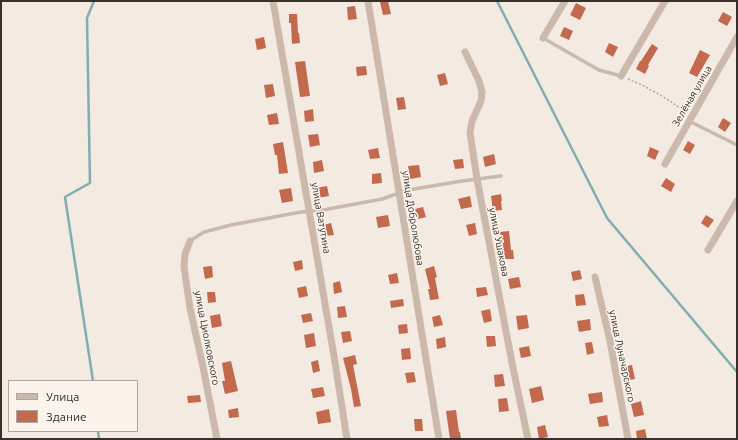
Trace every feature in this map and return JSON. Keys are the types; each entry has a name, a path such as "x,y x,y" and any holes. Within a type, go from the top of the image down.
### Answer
{"street":[{"name":"улица Ватутина","path":"274,1 347,439"},
{"name":"улица Добролюбова","path":"368,1 439,439"},
{"path":"544,38 565,1"},
{"path":"621,76 665,1"},
{"name":"Зелёная улица","path":"665,164 737,37"},
{"name":"улица Ушакова","path":"465,52 479,81 482,92 481,101 472,121 470,133 477,179 528,439"},
{"path":"708,250 737,201"},
{"name":"улица Циолковского","path":"190,241 185,254 184,268 190,308 217,439"},
{"name":"улица Луначарского","path":"595,277 610,341 628,439"}],"lane":[{"path":"544,38 599,70 621,76"},
{"path":"690,119 737,144"},
{"path":"190,241 204,232 231,225 382,199 408,190 501,176"}],"path":[{"path":"621,76 644,86 667,99 690,119"}],"building":[{"path":"388,1 391,14 383,15 380,2"},
{"path":"576,3 586,8 580,20 570,15"},
{"path":"355,6 357,19 348,20 347,7"},
{"path":"723,12 732,17 727,26 718,21"},
{"path":"289,14 297,14 300,43 292,44"},
{"path":"564,27 573,31 569,40 560,36"},
{"path":"264,37 266,48 257,50 255,39"},
{"path":"609,43 618,47 613,57 605,52"},
{"path":"652,44 658,48 648,65 649,66 645,74 636,69"},
{"path":"700,50 710,55 697,77 689,73"},
{"path":"305,61 310,96 300,97 295,62"},
{"path":"366,66 367,75 357,76 356,67"},
{"path":"445,73 448,84 440,86 437,75"},
{"path":"273,84 275,96 266,98 264,85"},
{"path":"404,97 406,109 398,110 396,98"},
{"path":"313,109 314,121 305,122 304,111"},
{"path":"277,113 279,124 269,125 267,115"},
{"path":"723,118 731,123 725,132 718,127"},
{"path":"318,134 320,145 310,147 308,135"},
{"path":"688,141 695,145 690,154 683,150"},
{"path":"283,142 288,173 279,174 277,155 275,155 273,144"},
{"path":"650,147 659,151 655,160 647,156"},
{"path":"378,148 380,158 370,159 368,150"},
{"path":"494,154 496,164 485,167 483,157"},
{"path":"463,159 464,168 455,169 453,160"},
{"path":"322,160 324,171 314,173 313,162"},
{"path":"419,165 421,177 410,179 408,166"},
{"path":"381,173 382,183 372,184 372,174"},
{"path":"666,178 675,184 671,192 661,186"},
{"path":"327,186 329,196 318,198 316,188"},
{"path":"291,188 293,201 282,203 279,190"},
{"path":"501,194 502,210 493,211 491,196"},
{"path":"470,196 472,207 461,209 458,199"},
{"path":"423,207 426,217 418,219 415,209"},
{"path":"388,215 390,226 378,228 376,217"},
{"path":"706,215 714,220 708,228 701,223"},
{"path":"331,223 334,235 325,236 323,225"},
{"path":"475,223 477,234 469,236 466,225"},
{"path":"509,231 511,250 513,250 514,259 504,259 500,232"},
{"path":"302,260 303,269 295,271 293,262"},
{"path":"212,266 213,277 205,279 203,267"},
{"path":"434,266 437,277 435,278 439,299 430,300 428,289 430,289 425,269"},
{"path":"580,270 582,279 573,281 571,272"},
{"path":"397,273 399,283 390,284 388,275"},
{"path":"519,277 521,287 510,289 508,279"},
{"path":"340,281 342,292 334,294 333,283"},
{"path":"306,286 308,296 299,298 297,288"},
{"path":"486,287 488,295 477,297 476,288"},
{"path":"207,292 215,292 216,302 208,303"},
{"path":"584,294 586,305 576,306 575,295"},
{"path":"403,299 404,306 391,308 390,301"},
{"path":"345,306 347,317 338,318 337,307"},
{"path":"490,309 492,321 484,323 481,311"},
{"path":"311,313 313,321 303,323 301,315"},
{"path":"220,314 222,326 212,328 210,316"},
{"path":"440,315 443,325 434,327 432,317"},
{"path":"527,315 529,328 518,330 516,316"},
{"path":"590,319 591,330 579,332 577,321"},
{"path":"407,324 408,333 399,334 398,325"},
{"path":"350,331 352,341 343,343 341,332"},
{"path":"314,333 316,346 306,348 304,335"},
{"path":"486,336 495,336 496,346 487,347"},
{"path":"445,337 446,347 437,349 436,339"},
{"path":"592,342 594,353 587,355 585,343"},
{"path":"529,346 531,356 521,358 519,348"},
{"path":"410,348 411,359 402,360 401,349"},
{"path":"355,355 357,364 353,365 361,406 354,407 343,358"},
{"path":"318,360 320,371 313,373 311,362"},
{"path":"231,361 238,391 225,394 222,381 225,381 222,363"},
{"path":"632,365 635,379 625,381 622,367"},
{"path":"414,372 416,382 407,383 405,373"},
{"path":"503,374 505,386 495,387 494,375"},
{"path":"541,386 544,400 532,403 529,389"},
{"path":"323,387 325,396 313,398 311,389"},
{"path":"602,392 603,402 590,404 588,394"},
{"path":"200,395 201,402 188,403 187,396"},
{"path":"507,398 509,411 499,412 498,399"},
{"path":"641,401 644,415 634,417 631,404"},
{"path":"238,408 239,417 229,418 228,410"},
{"path":"329,409 331,422 318,424 316,412"},
{"path":"456,410 461,439 450,439 446,411"},
{"path":"607,415 609,426 599,427 597,417"},
{"path":"414,419 422,419 423,431 415,431"},
{"path":"545,425 548,437 539,439 537,427"},
{"path":"645,429 647,439 637,439 636,431"}],"waterway":[{"path":"93,380 65,197 90,183 87,18 94,1"},
{"path":"497,1 607,218 737,372"},
{"path":"98,432 99,439"}]}
